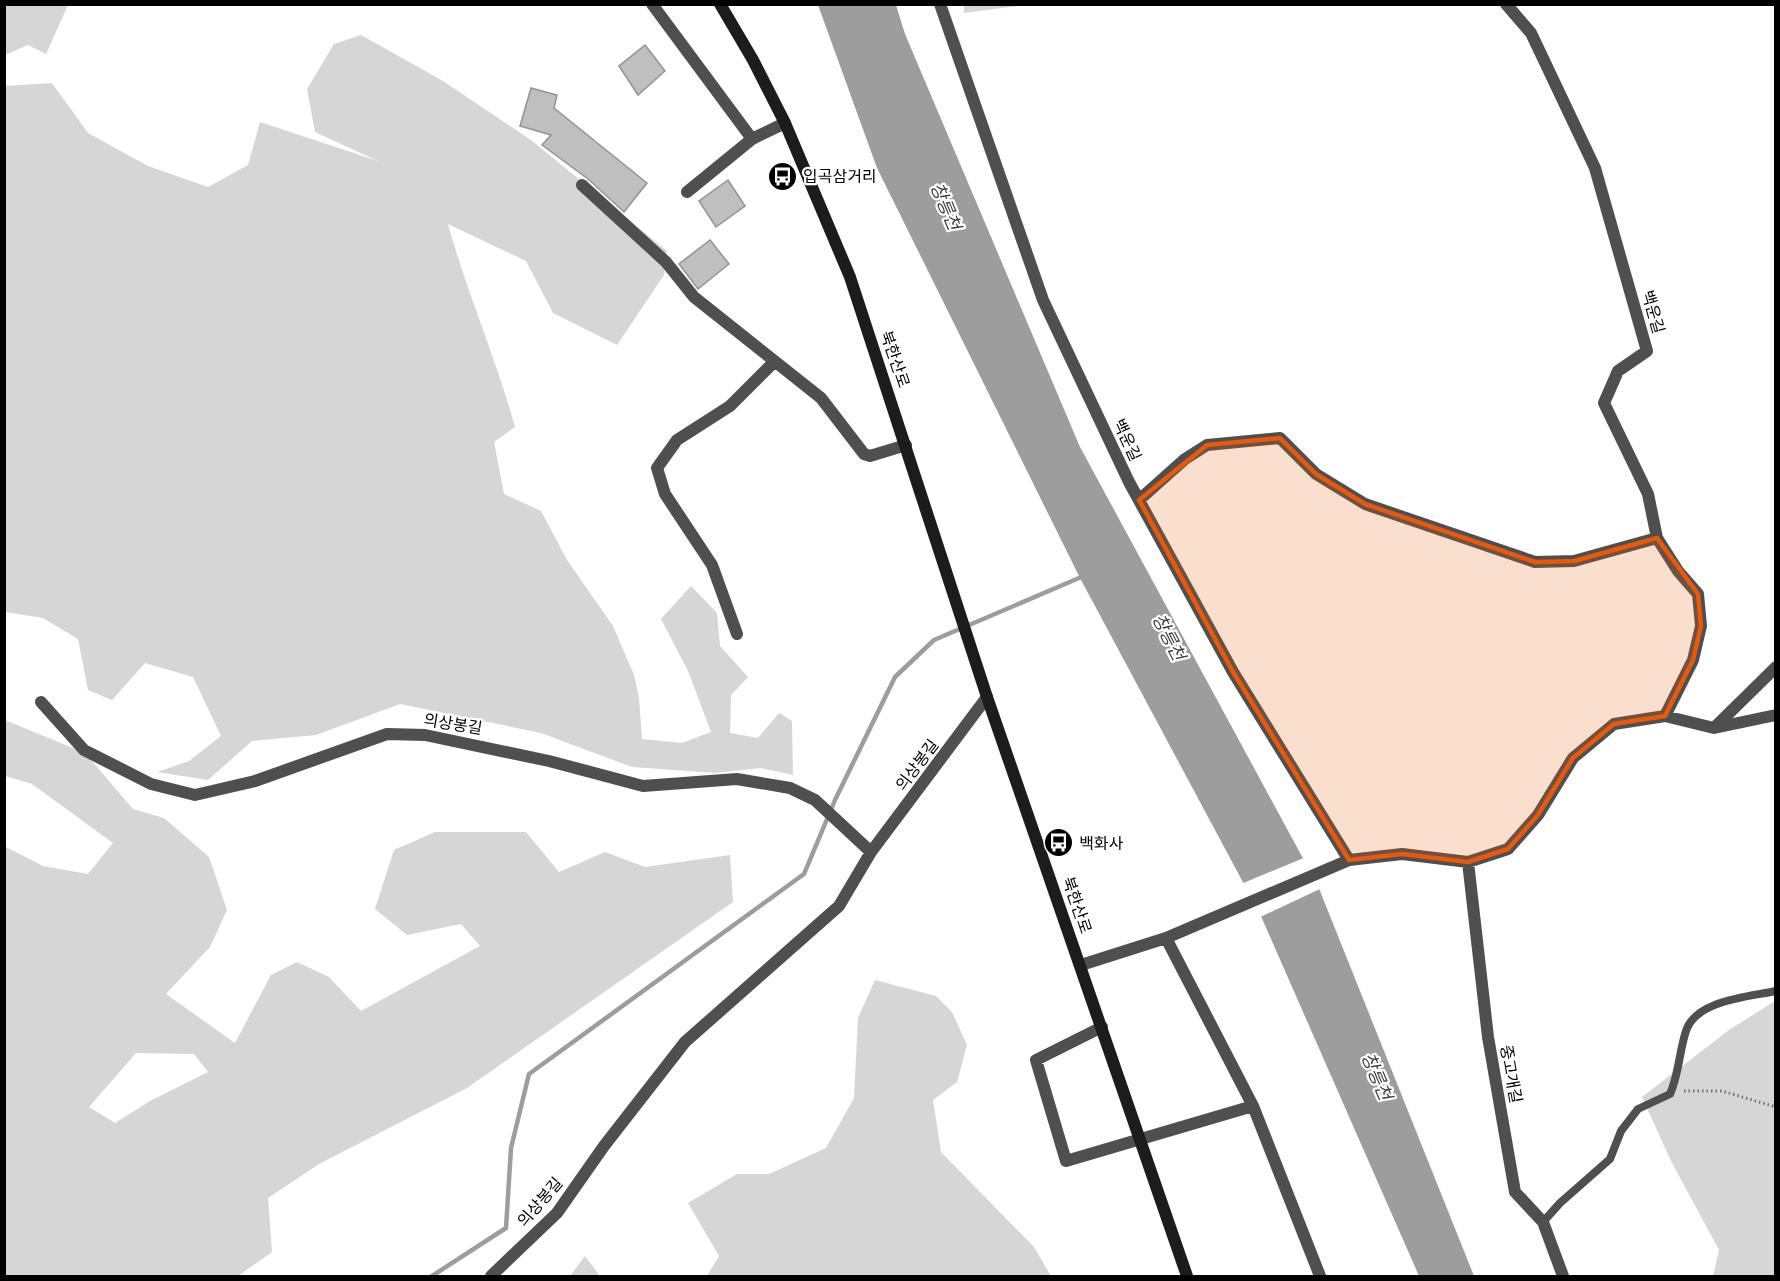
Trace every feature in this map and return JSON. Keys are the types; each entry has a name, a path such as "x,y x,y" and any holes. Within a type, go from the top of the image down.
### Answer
{"main road":[{"name":"북한산로","path":"720,4 727,10 785,123 850,277 961,610 987,697 1142,1141 1186,1276"}],"street":[{"path":"651,4 752,139"},
{"name":"백운길","path":"940,4 1043,300 1139,500 1233,672 1349,860"},
{"name":"백운길","path":"1506,4 1531,33 1596,168 1647,351 1618,371 1604,403 1648,494 1657,538 1678,571 1698,594 1701,627 1693,660 1665,716"},
{"path":"687,192 752,139 785,123"},
{"path":"582,185 666,262 694,297 821,398 864,454 870,456 906,445"},
{"path":"737,634 712,565 665,494 657,468 677,440 730,406 774,362"},
{"path":"1139,500 1185,459 1207,445 1280,438 1316,474 1365,504 1535,562 1574,561 1657,538"},
{"path":"1714,728 1776,666"},
{"name":"의상봉길","path":"491,1276 557,1213 604,1146 685,1042 839,906 871,852 987,697"},
{"name":"의상봉길","path":"40,702 84,750 151,784 195,795 255,781 387,734 425,735 537,758 643,786 737,779 790,788 814,800 871,852"},
{"path":"1081,965 1166,938 1349,860 1402,854 1468,862 1508,849 1538,815 1573,758 1614,724 1665,716 1714,728 1776,715"},
{"name":"중고개길","path":"1468,862 1488,1037 1515,1192 1544,1222 1563,1276"},
{"path":"1166,938 1253,1106 1320,1276"},
{"path":"1102,1027 1036,1060 1066,1161 1142,1141 1253,1106"}],"lane":[{"path":"1544,1222 1560,1203 1610,1159 1622,1131 1638,1109 1670,1094 1675,1083 1687,1029 1695,1015 1707,1008 1776,991"}],"path":[{"path":"1670,1094 1693,1089 1722,1091 1776,1107"}],"highlighted area":[{"path":"1280,438 1316,474 1365,504 1535,562 1574,561 1657,538 1698,594 1701,626 1693,660 1665,716 1614,724 1573,758 1538,815 1508,849 1468,862 1402,854 1349,860 1233,672 1139,500 1207,445"}],"shaded area":[{"path":"4,5 68,5 46,54 28,45 5,55"},
{"path":"964,5 1026,5 964,13"},
{"path":"361,35 443,81 531,140 667,251 664,275 617,345 553,313 526,261 448,224 515,427 494,442 504,494 541,511 567,560 613,626 634,675 639,698 642,739 682,743 711,732 688,671 661,619 691,586 717,613 720,646 748,677 731,695 730,733 758,738 779,713 792,721 793,775 761,768 716,773 632,767 541,733 400,704 316,735 252,741 208,780 157,772 189,761 221,736 193,677 145,663 112,700 88,690 78,639 43,618 5,612 5,86 52,83 88,133 148,166 208,187 248,165 260,122 378,161 315,132 307,89 334,44"},
{"path":"5,720 85,753 133,809 164,818 209,857 227,910 210,947 166,994 235,1043 271,975 297,962 329,977 361,1011 480,946 461,924 407,935 375,909 394,850 435,832 526,832 559,872 605,852 645,867 730,855 733,902 467,1088 319,1164 268,1198 272,1252 238,1276 5,1276 4,846 43,866 88,874 113,843 32,784 5,776","holes":["136,1053 194,1054 208,1072 150,1101 115,1123 89,1107"]},
{"path":"875,980 936,996 952,1012 967,1045 957,1082 933,1100 941,1152 1034,1247 1051,1276 707,1276 719,1256 688,1203 737,1174 769,1174 826,1148 854,1098 858,1018"},
{"path":"1775,1001 1775,1276 1713,1276 1719,1250 1671,1161 1642,1097 1729,1030"},
{"path":"585,1256 600,1276 570,1276"}],"water":[{"name":"창릉천","path":"818,5 896,5 905,34 1080,447 1318,886 1474,1276 1419,1276 1260,914 1080,578 877,168"}],"pier":[{"path":"1306,857 1322,888 1258,918 1241,884"}],"building":[{"path":"645,45 665,71 638,95 619,66"},
{"path":"531,88 557,95 554,108 647,183 624,212 588,179 542,145 551,135 520,126"},
{"path":"728,180 745,206 716,227 699,201"},
{"path":"710,240 729,264 698,289 679,264"}],"waterway":[{"path":"432,1276 506,1228 511,1148 529,1074 804,874 835,800 895,677 934,640 1086,575"}],"place":[{"name":"입곡삼거리","path":"782,176"},
{"name":"백화사","path":"1058,843"}]}
